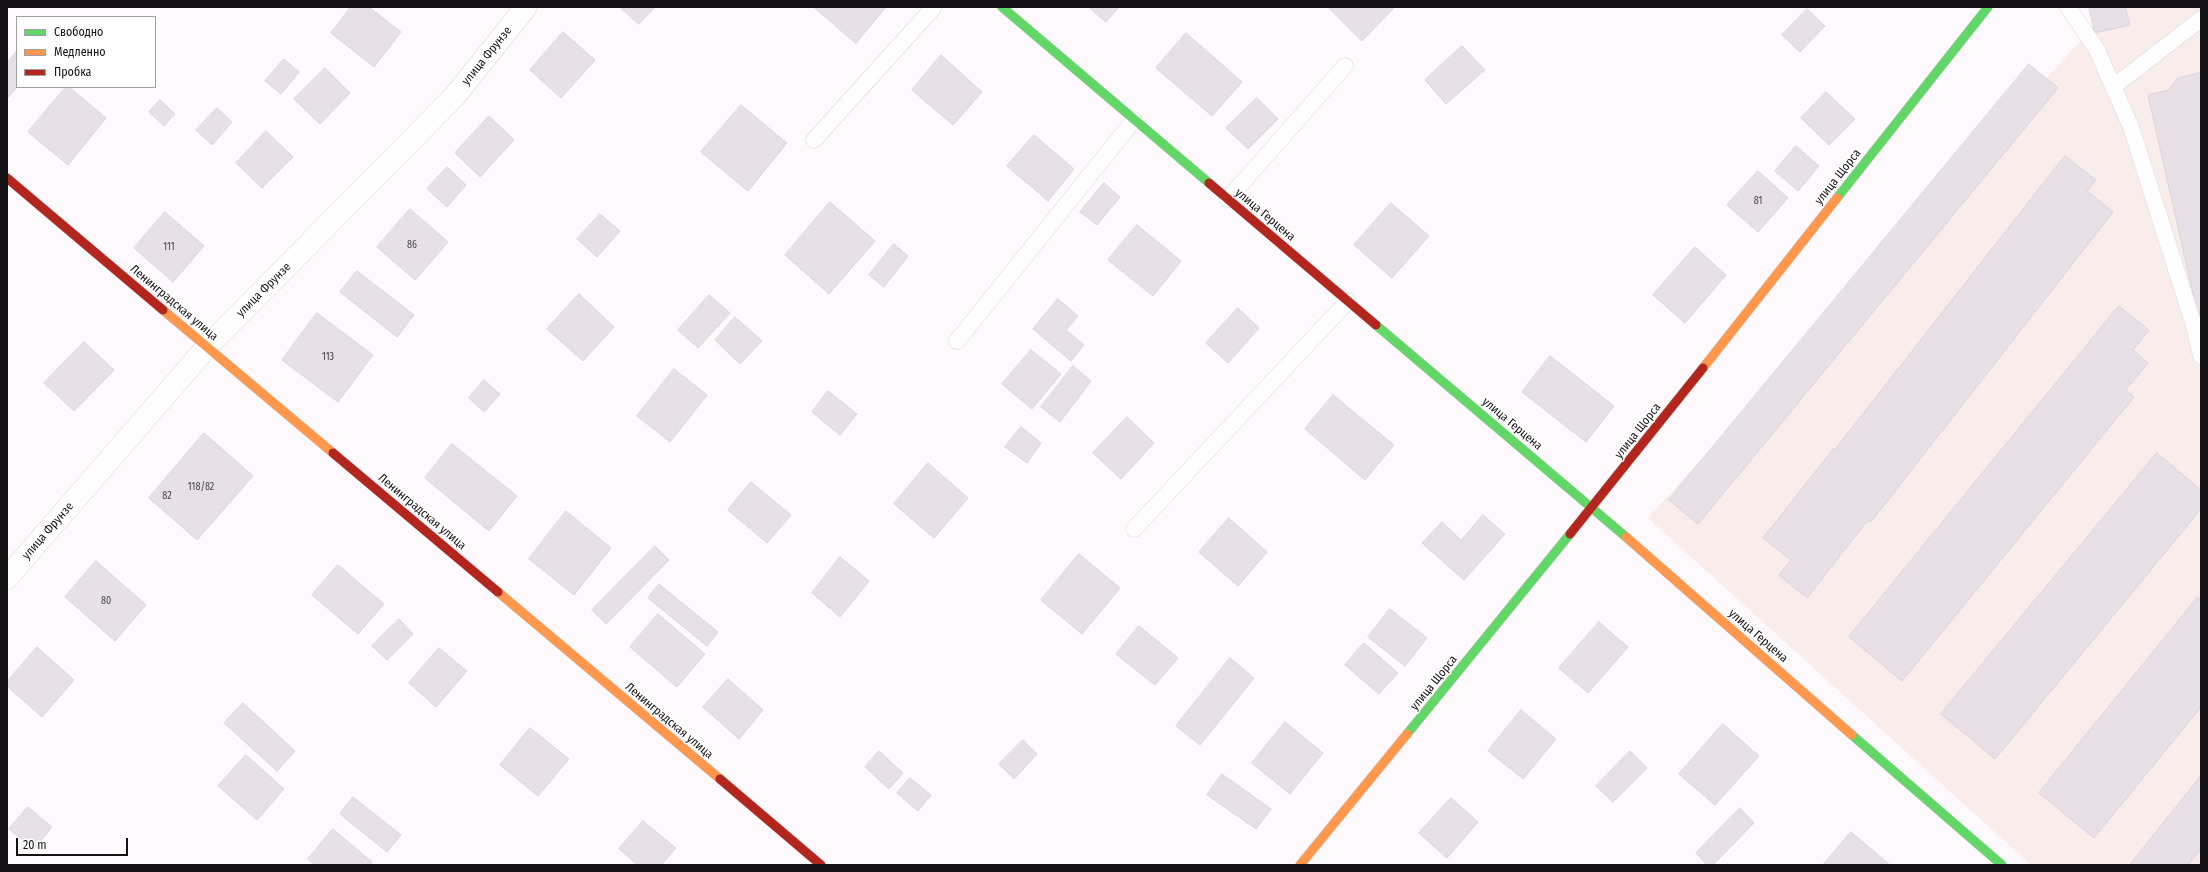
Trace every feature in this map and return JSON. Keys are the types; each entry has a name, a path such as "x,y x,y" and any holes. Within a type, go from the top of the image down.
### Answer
{"street":[{"name":"улица Фрунзе","path":"7,578 207,347 454,97 526,7"},
{"name":"улица Щорса","path":"1300,865 1592,508 1988,7"},
{"name":"улица Герцена","path":"1007,8 1134,120 1592,508 2002,865"},
{"name":"Ленинградская улица","path":"7,178 821,865"}],"lane":[{"path":"814,140 934,7"},
{"path":"2068,7 2097,50 2131,127 2194,326 2201,356"},
{"path":"2113,87 2201,19"},
{"path":"1228,199 1345,66"},
{"path":"957,341 1134,120"},
{"path":"1134,529 1348,301"}],"shaded area":[{"path":"2111,7 2201,7 2201,865 2031,865 1648,518"}],"building":[{"path":"351,7 369,7 401,32 374,67 331,33"},
{"path":"620,7 655,7 639,24"},
{"path":"814,7 886,7 856,43"},
{"path":"1089,7 1119,7 1106,22"},
{"path":"1328,7 1395,7 1362,41"},
{"path":"2089,7 2125,7 2130,25 2095,33"},
{"path":"1807,9 1825,26 1800,52 1782,35"},
{"path":"563,32 595,60 561,98 530,70"},
{"path":"1186,33 1242,82 1212,116 1156,68"},
{"path":"1462,46 1485,70 1446,104 1425,80"},
{"path":"16,52 16,88 7,99 7,63"},
{"path":"941,55 982,92 953,125 912,90"},
{"path":"284,59 299,72 281,94 265,81"},
{"path":"2029,64 2058,88 1698,524 1669,500"},
{"path":"325,68 350,93 320,124 294,99"},
{"path":"2201,73 2201,329 2148,95 2169,90 2178,78"},
{"path":"65,88 70,88 106,118 68,165 28,132"},
{"path":"1826,92 1855,119 1829,145 1801,118"},
{"path":"1257,98 1278,119 1248,149 1226,128"},
{"path":"160,100 175,114 164,126 149,112"},
{"path":"741,105 787,143 748,191 701,152"},
{"path":"217,108 232,122 212,145 196,130"},
{"path":"489,116 514,140 480,177 455,153"},
{"path":"266,131 293,157 262,188 236,163"},
{"path":"1034,135 1074,169 1048,201 1007,166"},
{"path":"1796,146 1819,166 1798,191 1775,171"},
{"path":"2065,156 2096,180 2087,191 2113,212 1871,522 1868,520 1807,598 1779,575 1791,560 1763,538 1834,448 1835,449"},
{"path":"447,167 466,185 447,207 427,189"},
{"path":"1758,171 1788,198 1758,232 1727,205"},
{"path":"1104,183 1120,197 1097,225 1080,212"},
{"path":"830,202 875,241 829,294 785,255"},
{"path":"1391,203 1429,236 1392,278 1354,245"},
{"path":"410,209 448,242 415,280 377,247"},
{"path":"165,212 204,246 173,282 134,248"},
{"path":"600,214 620,231 597,257 577,239"},
{"path":"1137,225 1181,261 1153,296 1108,260"},
{"path":"894,244 908,256 884,287 869,275"},
{"path":"1695,247 1726,275 1685,323 1653,295"},
{"path":"357,271 414,315 397,337 340,292"},
{"path":"579,294 614,327 583,361 547,329"},
{"path":"709,295 730,313 698,348 678,330"},
{"path":"1058,299 1078,316 1066,330 1084,345 1071,361 1033,329"},
{"path":"2119,306 2149,330 2133,350 2148,363 2126,390 2134,397 1902,681 1849,637"},
{"path":"1238,308 1259,328 1228,363 1206,343"},
{"path":"317,313 373,355 338,402 282,360"},
{"path":"735,317 762,341 740,364 715,340"},
{"path":"84,342 114,370 74,411 44,383"},
{"path":"1031,350 1061,374 1032,409 1002,384"},
{"path":"1550,356 1614,406 1586,442 1522,392"},
{"path":"1073,366 1091,381 1060,422 1041,407"},
{"path":"674,369 707,395 670,442 637,416"},
{"path":"484,380 500,394 484,412 469,398"},
{"path":"828,391 857,414 840,435 812,412"},
{"path":"1333,395 1394,445 1365,480 1305,429"},
{"path":"1127,417 1154,443 1121,479 1093,453"},
{"path":"1021,427 1041,443 1027,463 1005,447"},
{"path":"204,433 253,476 197,540 149,498"},
{"path":"452,444 517,496 489,531 425,478"},
{"path":"2157,453 2201,490 2201,509 1995,759 1941,714"},
{"path":"928,463 968,498 934,538 894,504"},
{"path":"751,482 791,515 767,543 728,510"},
{"path":"566,511 611,548 574,595 529,559"},
{"path":"1483,515 1505,534 1464,580 1422,543 1442,522 1461,540"},
{"path":"1229,518 1267,552 1238,586 1199,552"},
{"path":"655,546 669,560 606,624 592,610"},
{"path":"1079,554 1120,588 1082,634 1041,600"},
{"path":"840,557 869,581 840,617 812,593"},
{"path":"96,561 146,605 115,641 65,597"},
{"path":"338,565 384,604 358,634 312,595"},
{"path":"659,584 718,632 707,646 648,598"},
{"path":"2198,597 2201,600 2201,707 2094,838 2039,793"},
{"path":"1390,609 1427,638 1405,666 1368,637"},
{"path":"658,614 705,654 677,687 630,647"},
{"path":"399,619 413,634 387,660 372,646"},
{"path":"1599,622 1628,647 1588,693 1559,668"},
{"path":"1139,626 1178,658 1155,685 1116,654"},
{"path":"1364,643 1398,673 1379,694 1345,665"},
{"path":"37,647 74,680 42,717 7,686 7,682"},
{"path":"439,648 467,671 436,707 409,683"},
{"path":"1230,658 1254,678 1200,745 1176,726"},
{"path":"728,679 763,710 739,739 703,707"},
{"path":"243,703 295,751 277,771 224,723"},
{"path":"1521,710 1556,739 1523,779 1488,751"},
{"path":"1285,722 1323,753 1290,794 1252,763"},
{"path":"1723,724 1759,756 1715,805 1679,774"},
{"path":"530,728 569,759 538,796 500,765"},
{"path":"1023,740 1037,754 1014,779 999,764"},
{"path":"879,751 903,773 889,789 865,767"},
{"path":"1630,751 1647,768 1613,802 1596,786"},
{"path":"246,755 284,789 257,820 218,786"},
{"path":"1222,774 1271,809 1256,829 1207,795"},
{"path":"2201,776 2201,849 2188,865 2130,865"},
{"path":"910,778 931,795 918,811 897,793"},
{"path":"353,797 401,835 387,852 340,814"},
{"path":"1451,798 1478,822 1447,858 1419,833"},
{"path":"28,807 52,827 34,849 9,829"},
{"path":"1740,808 1754,823 1713,865 1707,865 1696,853"},
{"path":"643,821 676,848 661,865 638,865 619,849"},
{"path":"333,829 372,862 370,865 315,865 308,859"},
{"path":"1851,832 1890,865 1823,865"}],"traffic: fast":[{"path":"1002,7 1209,183"},
{"path":"1837,198 1988,7"},
{"path":"1376,325 1626,537"},
{"path":"1407,734 1570,534"},
{"path":"1852,735 2002,865"}],"traffic: slow":[{"path":"1703,368 1837,198"},
{"path":"163,310 333,453"},
{"path":"1626,537 1852,735"},
{"path":"498,592 720,779"},
{"path":"1300,865 1407,734"}],"traffic: jam":[{"path":"7,178 163,310"},
{"path":"1209,183 1376,325"},
{"path":"1570,534 1703,368"},
{"path":"333,453 498,592"},
{"path":"720,779 821,865"}]}
